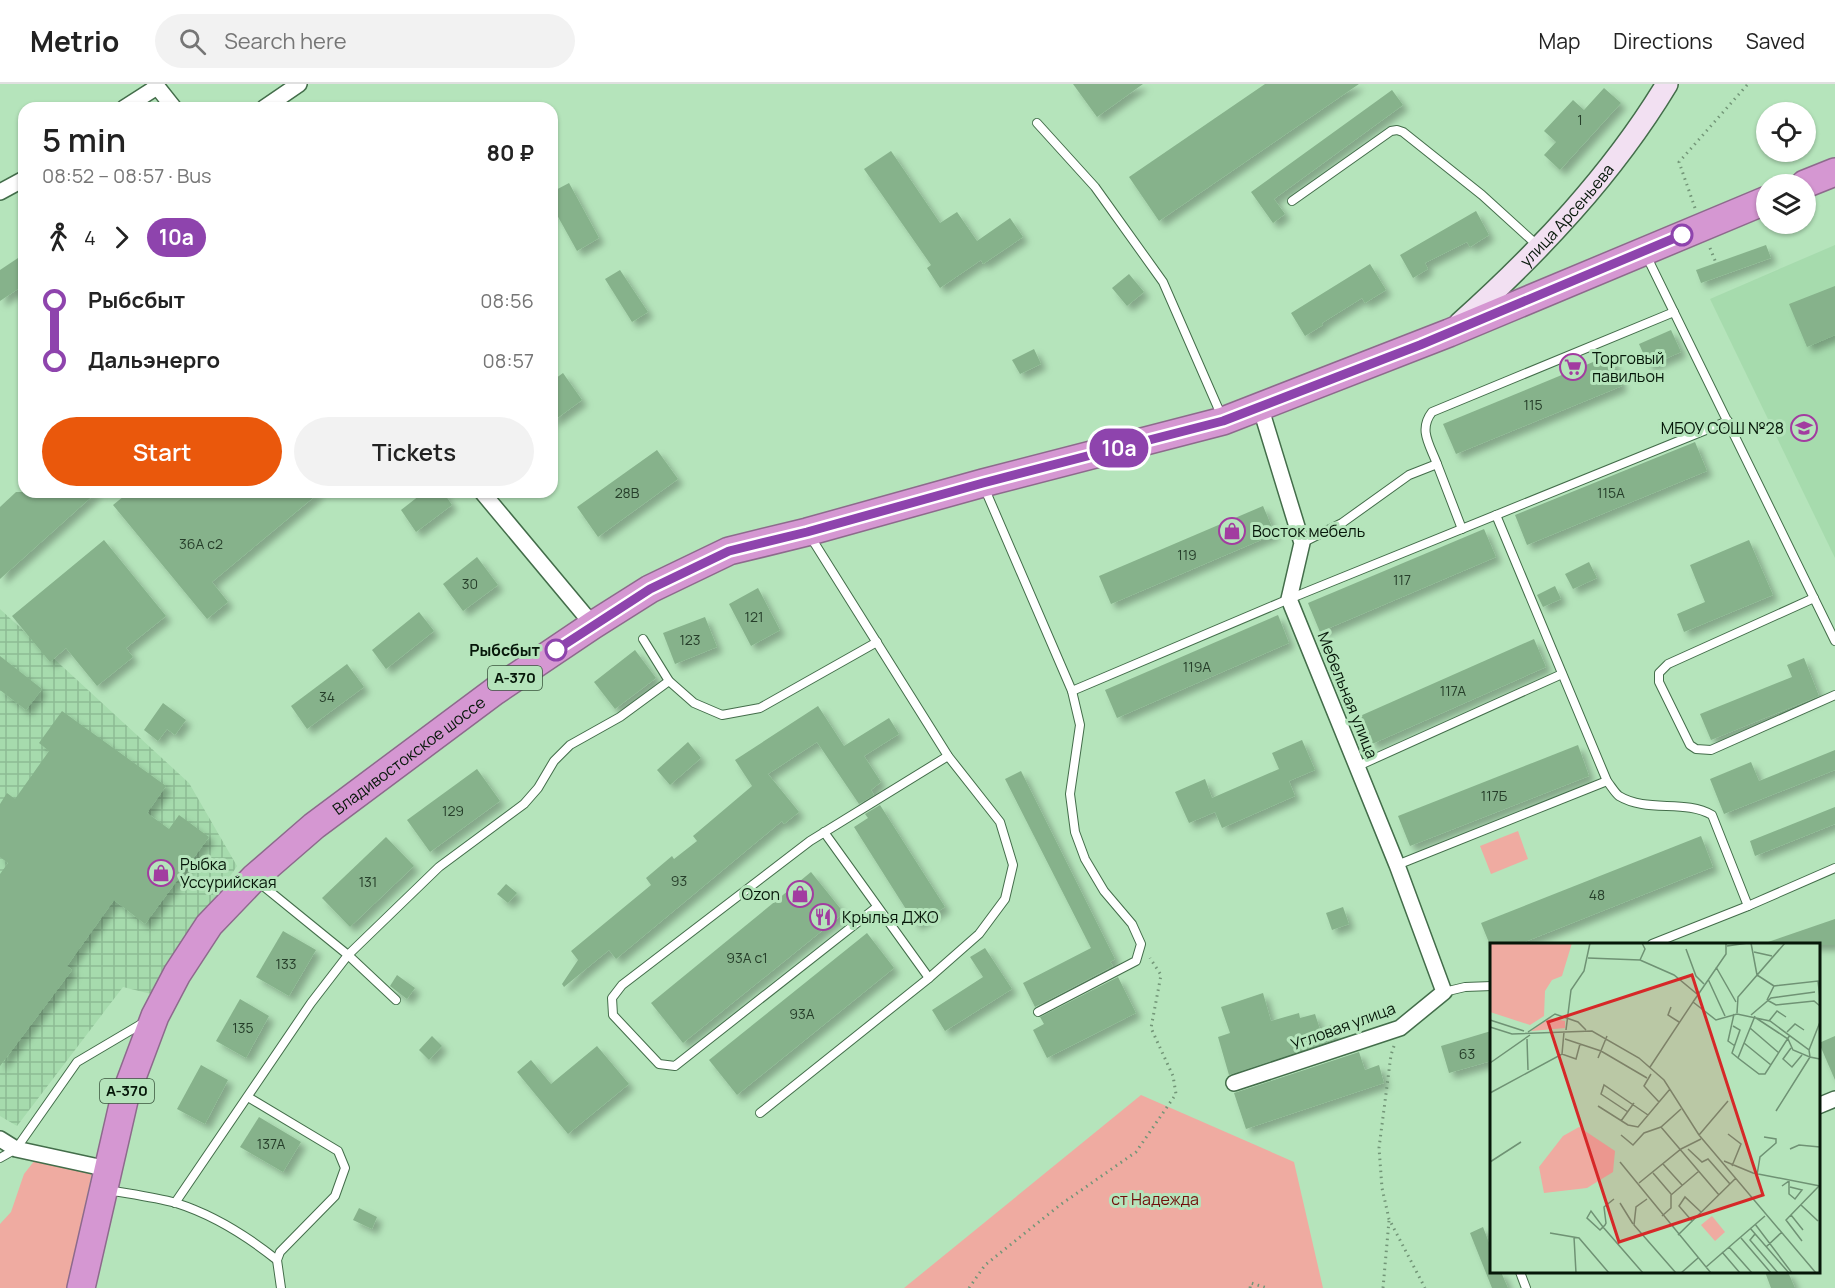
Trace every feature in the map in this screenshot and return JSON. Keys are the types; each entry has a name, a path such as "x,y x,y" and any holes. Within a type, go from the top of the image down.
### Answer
{"highway":[{"path":"1816,180 1835,172"},
{"name":"Владивостокское шоссе","path":"81,1288 125,1096 155,1016 177,974 209,926 254,878 314,826 495,691 593,625 650,589 729,551 1223,421 1449,333 1756,205"}],"street":[{"path":"273,102 299,84"},
{"name":"улица Арсеньева","path":"1449,333 1540,248 1602,175 1648,114 1665,84"},
{"path":"132,102 156,85 169,102"},
{"path":"0,192 18,182"},
{"path":"1260,406 1302,543 1289,599"},
{"path":"487,498 593,625"},
{"name":"Мебельная улица","path":"1289,599 1397,865 1443,992"},
{"name":"Угловая улица","path":"1234,1083 1400,1028 1443,992"},
{"path":"1820,1105 1835,1099"},
{"path":"0,1139 16,1149 106,1179"}],"lane":[{"path":"1037,123 1095,187 1162,282 1223,421"},
{"path":"1292,201 1390,130 1397,130 1404,132 1482,195 1540,248"},
{"path":"1644,251 1835,641"},
{"path":"1461,529 1425,431 1426,420 1432,412 1674,312"},
{"path":"1072,691 1289,599 1728,421"},
{"path":"1302,543 1342,523 1408,475 1437,464"},
{"path":"983,483 1072,691 1080,725 1070,794 1075,832 1084,860 1104,891 1132,924 1141,944 1136,961 1038,1012"},
{"path":"1496,515 1607,781 1618,795 1636,802 1696,809 1712,815 1748,906"},
{"path":"760,1113 929,978 979,934 1005,899 1012,865 1000,822 948,756 807,532"},
{"path":"1814,598 1668,663 1659,673 1659,682 1690,745 1696,749 1711,750 1835,695"},
{"path":"643,639 669,681 694,703 722,716 760,708 877,642"},
{"path":"1358,766 1562,674"},
{"path":"175,1203 311,1003 348,955 439,867 524,804 538,788 554,761 570,745 620,717 669,681"},
{"path":"877,907 675,1066 659,1064 613,1015 612,998 622,985 810,841 948,756"},
{"path":"1397,865 1607,781"},
{"path":"824,832 929,978"},
{"path":"1657,943 1835,868"},
{"path":"254,878 348,955 396,999"},
{"name":"Угловая улица","path":"1443,992 1465,987 1490,986"},
{"path":"0,1158 16,1149 77,1062 155,1016"},
{"path":"248,1097 338,1151 345,1168 335,1196 280,1252 277,1260 281,1288"},
{"path":"106,1179 205,1214 248,1237 277,1260"},
{"path":"1520,1273 1526,1288"}],"path":[{"path":"1678,162 1748,84"},
{"path":"969,1288 985,1265 1060,1205 1136,1152 1176,1094 1173,1076 1151,1028 1161,975 1141,944"},
{"path":"1400,1028 1391,1055 1379,1148 1382,1188 1389,1219 1425,1288"},
{"path":"1383,1288 1389,1219"},
{"path":"1250,1288 1251,1283 1267,1288"}],"shaded area":[{"name":"МБОУ СОШ №28","path":"1835,245 1835,558 1710,299"},
{"path":"0,609 189,783 237,866 151,994 123,987 17,1126 0,1116"}],"green space":[{"path":"1518,831 1528,859 1491,874 1480,846"},
{"name":"ст Надежда","path":"1141,1095 1294,1162 1323,1288 904,1288"},
{"path":"35,1160 92,1173 67,1288 0,1288 0,1224 11,1212 24,1174"}],"building":[{"path":"1073,84 1143,84 1097,117"},
{"path":"1265,84 1359,84 1159,221 1129,177"},
{"path":"1604,88 1621,103 1560,170 1544,155 1556,142 1544,131 1573,100 1584,110"},
{"path":"1392,90 1403,105 1274,199 1285,214 1273,223 1251,192"},
{"path":"891,151 940,223 957,212 977,241 1010,218 1023,237 983,264 981,260 940,288 927,268 931,265 864,169"},
{"path":"569,183 599,238 577,251 558,217 558,189"},
{"path":"1476,211 1489,235 1470,247 1467,242 1425,263 1428,269 1413,278 1400,255"},
{"path":"1766,245 1771,258 1701,283 1696,270"},
{"path":"18,258 18,289 0,301 0,270"},
{"path":"1370,264 1386,290 1365,303 1362,298 1305,336 1291,313"},
{"path":"620,270 648,312 632,322 605,279"},
{"path":"1129,274 1144,292 1127,306 1112,288"},
{"path":"1835,286 1835,335 1807,347 1789,304"},
{"path":"1671,330 1681,352 1649,366 1639,344"},
{"path":"1034,349 1041,364 1020,374 1012,360"},
{"path":"1610,355 1622,386 1456,454 1443,424"},
{"path":"563,373 582,400 558,418 558,377"},
{"path":"1695,442 1707,471 1527,545 1515,515"},
{"path":"657,450 678,479 598,537 577,507"},
{"path":"16,492 18,492 18,498 90,498 0,579 0,507"},
{"path":"122,498 313,498 212,582 228,602 207,619 113,505"},
{"path":"416,498 447,498 452,505 416,532 401,510"},
{"path":"1263,506 1275,534 1111,604 1099,576"},
{"path":"1484,529 1496,557 1320,632 1308,603"},
{"path":"104,540 166,616 126,648 133,657 97,686 66,648 50,662 12,616"},
{"path":"1749,540 1773,595 1684,632 1677,614 1705,602 1690,565"},
{"path":"477,557 498,585 463,611 443,584"},
{"path":"1589,562 1597,578 1573,589 1565,574"},
{"path":"1555,586 1561,599 1543,607 1537,595"},
{"path":"758,588 780,630 751,646 729,604"},
{"path":"419,612 434,631 386,669 372,650"},
{"path":"1278,615 1289,643 1117,718 1105,690"},
{"path":"705,617 717,647 675,664 663,633"},
{"path":"1534,639 1546,667 1372,744 1360,716"},
{"path":"635,650 656,678 615,709 594,682"},
{"path":"0,656 42,689 26,710 0,690"},
{"path":"1804,658 1819,696 1711,740 1700,714 1792,677 1787,665"},
{"path":"347,664 364,687 307,729 291,706"},
{"path":"163,703 186,720 175,735 167,729 158,741 144,730"},
{"path":"818,706 844,746 889,718 899,734 864,756 881,782 871,790 874,795 859,804 817,742 768,774 799,812 784,824 782,821 616,959 609,950 564,987 562,984 578,960 571,951 651,885 646,878 672,856 674,859 697,841 693,836 752,786 735,760"},
{"path":"62,711 166,786 147,813 169,829 179,815 209,837 145,924 114,900 67,966 72,970 0,1066 0,874 8,863 0,857 0,804 7,793 15,799 49,751 39,743"},
{"path":"1302,740 1315,770 1289,781 1295,796 1222,828 1215,812 1189,823 1175,792 1205,779 1212,798 1279,769 1272,753"},
{"path":"688,742 701,758 670,785 657,770"},
{"path":"1578,745 1589,776 1410,846 1398,816"},
{"path":"1835,750 1835,770 1724,814 1710,779 1751,762 1759,781"},
{"path":"477,769 500,801 430,852 407,820"},
{"path":"1021,771 1115,959 1110,962 1113,966 1035,1007 1023,983 1091,948 1005,779"},
{"path":"880,805 945,907 916,925 854,827 868,818 865,814"},
{"path":"1835,807 1835,824 1755,856 1750,841"},
{"path":"1701,836 1713,867 1522,943 1490,943 1490,945 1481,923"},
{"path":"386,837 414,866 350,927 322,898"},
{"path":"811,872 844,913 683,1043 651,1003"},
{"path":"506,884 517,893 508,903 497,894"},
{"path":"1343,907 1349,924 1332,930 1326,913"},
{"path":"1835,919 1835,945 1768,942"},
{"path":"283,931 316,950 289,996 256,977"},
{"path":"867,933 894,968 737,1095 709,1060"},
{"path":"985,948 1012,989 945,1031 932,1010 983,977 970,957"},
{"path":"397,975 415,988 407,999 390,986"},
{"path":"1118,977 1136,1013 1047,1058 1033,1030 1044,1024 1040,1017"},
{"path":"1263,993 1271,1021 1299,1013 1300,1018 1315,1014 1320,1029 1331,1025 1334,1040 1229,1075 1218,1037 1230,1033 1221,1007"},
{"path":"240,999 269,1016 246,1058 216,1041"},
{"path":"1490,1031 1490,1061 1449,1073 1441,1046"},
{"path":"432,1036 442,1046 429,1060 419,1050"},
{"path":"1835,1036 1835,1080 1820,1045 1820,1043"},
{"path":"597,1046 629,1084 568,1134 517,1072 531,1060 551,1084"},
{"path":"1359,1052 1365,1070 1379,1065 1384,1083 1246,1129 1234,1093"},
{"path":"201,1065 228,1080 205,1124 177,1109"},
{"path":"259,1117 301,1142 283,1172 240,1147"},
{"path":"359,1208 377,1217 372,1229 353,1220"},
{"path":"1483,1227 1490,1245 1490,1273 1501,1273 1508,1288 1492,1288 1470,1233"},
{"path":"1765,1273 1788,1273 1795,1288 1771,1288"}],"bus line":[{"name":"10а","path":"556,650 650,589 729,551 1223,421 1420,345 1682,235"}],"place":[{"name":"Торговый павильон","path":"1573,367"},
{"name":"МБОУ СОШ №28","path":"1804,428"},
{"name":"Восток мебель","path":"1232,531"},
{"name":"Рыбсбыт","path":"556,650"},
{"name":"Рыбка Уссурийская","path":"161,873"},
{"name":"Ozon","path":"800,894"},
{"name":"Крылья ДЖО","path":"823,917"}]}
